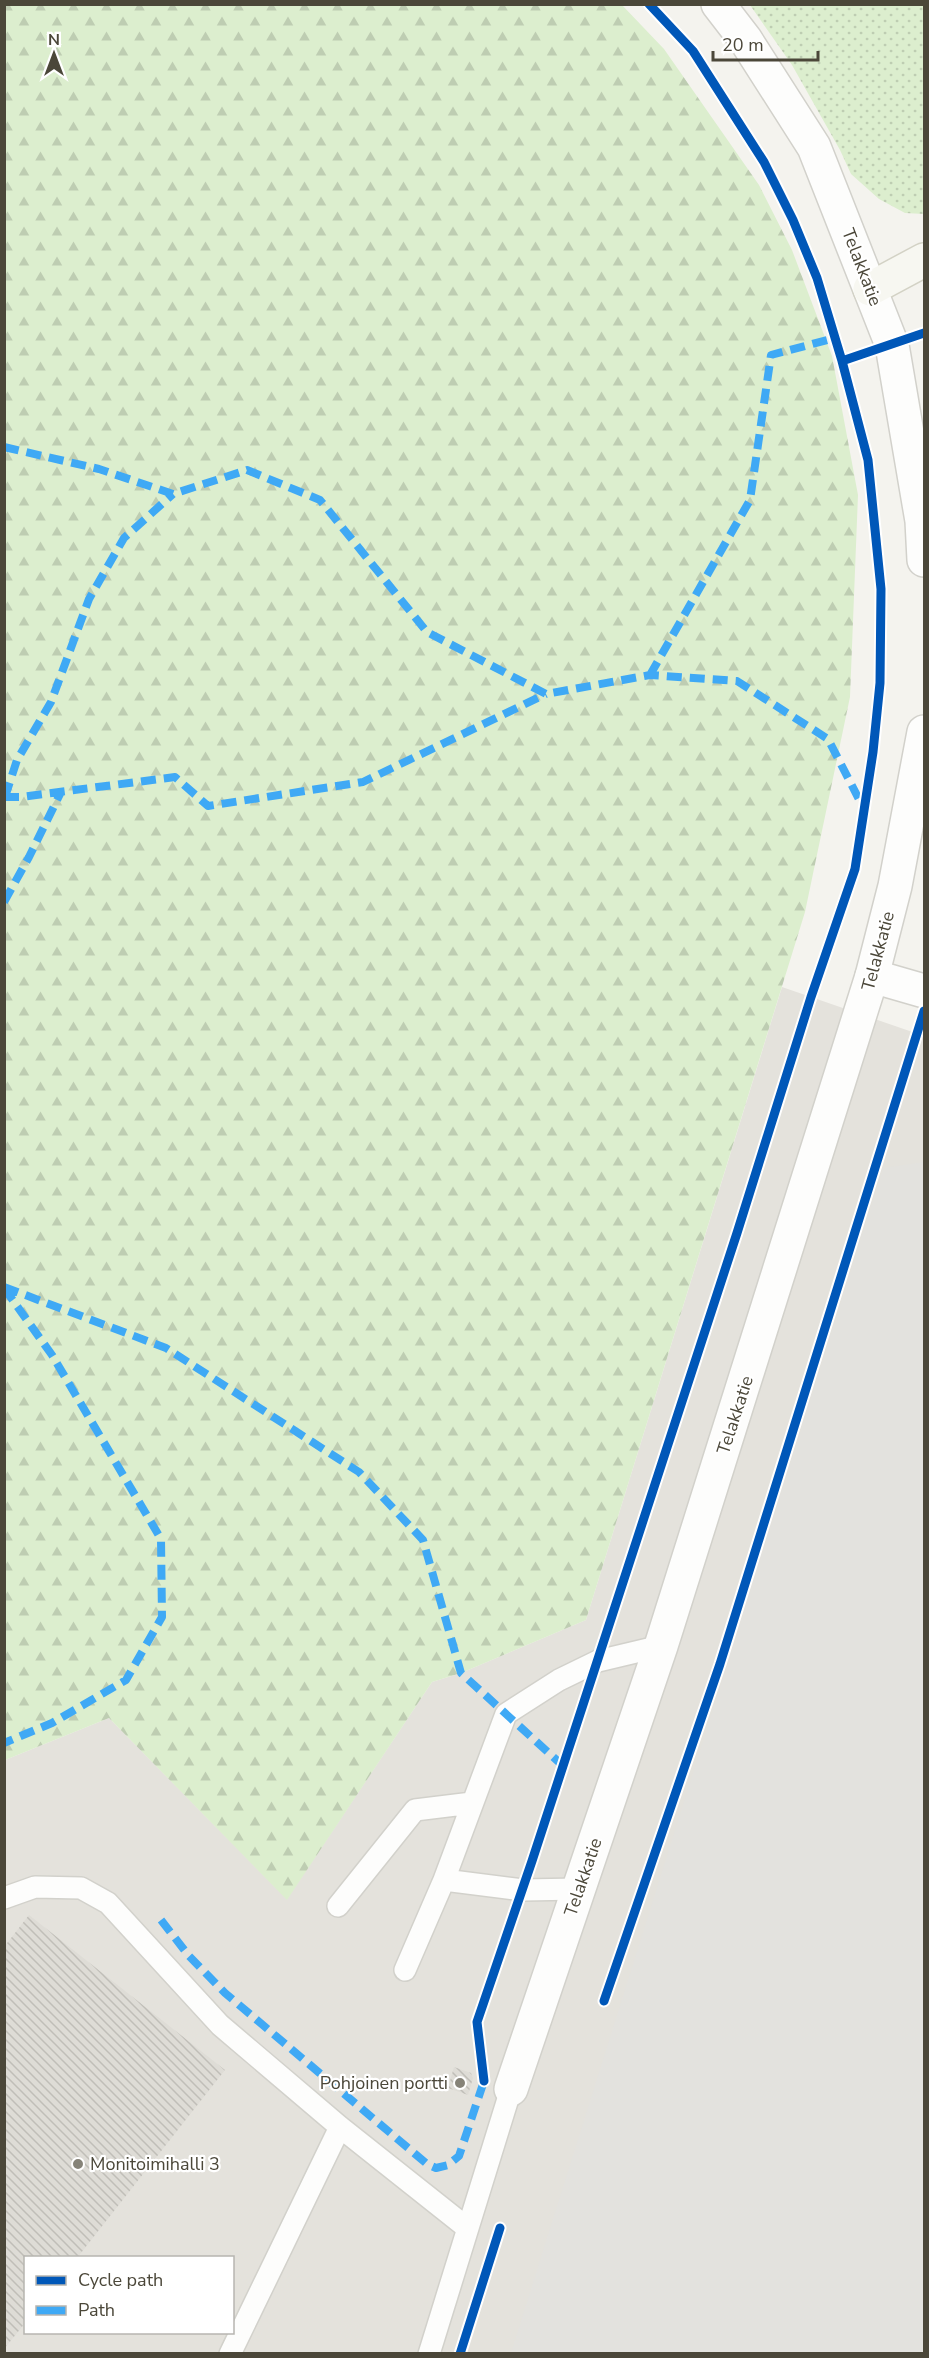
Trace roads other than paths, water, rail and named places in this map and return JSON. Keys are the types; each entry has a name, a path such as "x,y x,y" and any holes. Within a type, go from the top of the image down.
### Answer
{"main road":[{"path":"870,289 924,260"}],"street":[{"name":"Telakkatie","path":"718,4 745,39 814,147 892,345 922,521 924,560"},
{"name":"Telakkatie","path":"511,2089 661,1646 872,976 895,886 924,732"},
{"path":"872,976 924,991"}],"lane":[{"path":"405,1970 444,1880 506,1714 559,1680 598,1661 661,1646"},
{"path":"338,1905 415,1810 472,1803"},
{"path":"444,1880 523,1890 579,1889"},
{"path":"4,1898 34,1887 81,1888 108,1903 220,2025 340,2127 466,2227"},
{"path":"429,2354 466,2227 511,2089"},
{"path":"230,2354 340,2127"}],"place":[{"name":"Pohjoinen portti","path":"460,2083"},
{"name":"Monitoimihalli 3","path":"78,2164"}]}
